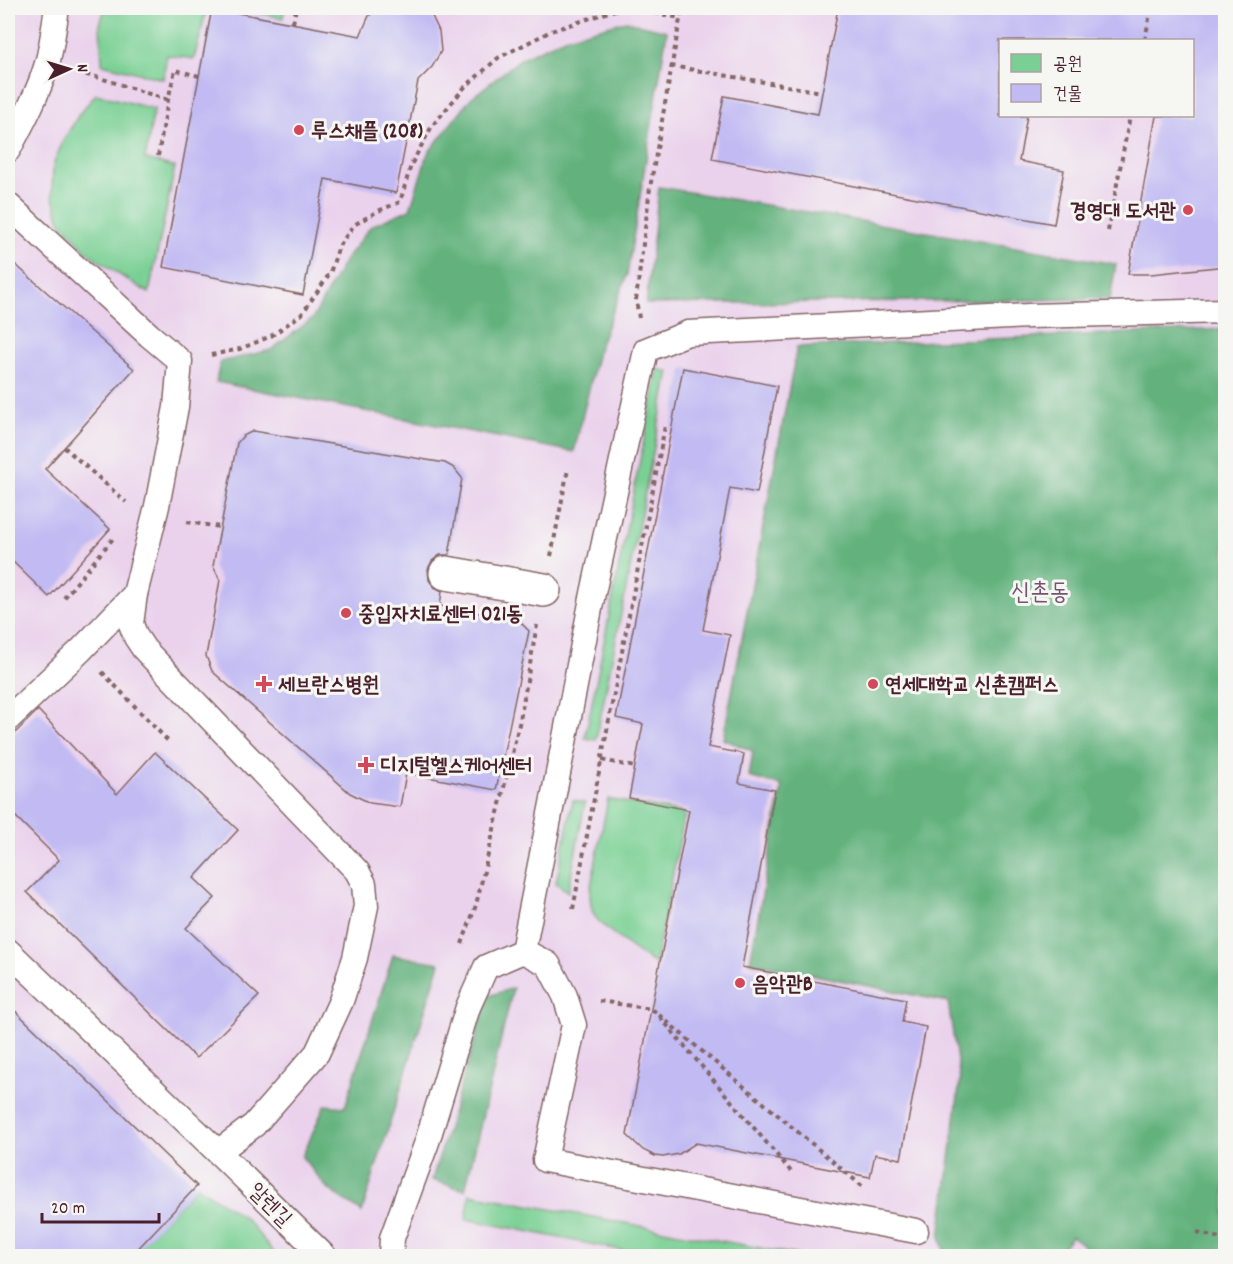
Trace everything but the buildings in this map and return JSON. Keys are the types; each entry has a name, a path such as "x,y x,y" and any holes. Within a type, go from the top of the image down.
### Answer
{"street":[{"path":"446,573 544,590"}],"lane":[{"path":"8,150 28,112 46,67 57,8"},
{"path":"8,205 180,361 176,407 158,506 135,594 131,624 136,637 144,649 357,871 364,884 366,906 355,958 341,1001 317,1053 254,1125 218,1152"},
{"path":"523,951 592,598 646,350 688,333 1029,316 1226,311"},
{"path":"12,706 81,650 135,594"},
{"name":"알렌길","path":"8,951 324,1257"},
{"path":"523,951 548,964 560,984 574,1025 545,1160 915,1231"},
{"path":"391,1257 393,1238 427,1142 468,1007 486,967 523,951"}],"path":[{"path":"293,24 296,8"},
{"path":"180,361 240,349 271,336 302,314 330,273 339,246 354,225 400,202 411,165 432,126 464,88 498,58 551,31 621,8"},
{"path":"628,8 680,18"},
{"path":"636,300 650,188 682,8"},
{"path":"1145,39 1151,8"},
{"path":"671,66 822,92"},
{"path":"158,156 175,70 199,76"},
{"path":"100,78 168,100"},
{"path":"1108,231 1130,117"},
{"path":"573,909 667,419"},
{"path":"64,447 127,503"},
{"path":"461,949 476,906 520,720 568,469"},
{"path":"177,520 220,527"},
{"path":"64,598 122,528"},
{"path":"81,650 170,743"},
{"path":"602,760 635,767"},
{"path":"565,996 652,1009 870,1193"},
{"path":"652,1009 795,1177"},
{"path":"1197,1232 1226,1240"}],"shaded area":[{"name":"연세대학교 신촌캠퍼스","path":"8,8 1225,8 1225,1256 8,1256"}],"green space":[{"path":"105,8 207,8 194,59 167,55 163,79 102,64 100,24"},
{"path":"230,8 284,8 283,18"},
{"path":"626,21 667,31 627,275 599,347 574,452 216,382 220,362 271,350 313,318 345,260 371,226 410,209 428,153 471,98 522,58 567,37"},
{"path":"96,94 154,109 145,159 175,167 149,293 88,253 60,221 52,195 53,165 63,141 80,113"},
{"path":"659,187 1116,264 1110,299 646,304"},
{"path":"1225,329 1225,1256 1096,1256 1072,1236 1056,1256 946,1256 940,1237 960,1080 948,1002 750,962 782,786 749,777 753,751 723,739 797,347"},
{"path":"658,369 669,372 596,740 585,738"},
{"path":"608,799 685,813 655,964 604,926 594,915 592,909 590,891"},
{"path":"573,800 585,803 568,892 556,883"},
{"path":"393,955 440,963 362,1212 327,1188 302,1157 325,1105 345,1107"},
{"path":"513,988 465,1190 432,1180 488,996"},
{"path":"197,1186 245,1218 277,1256 130,1256"},
{"path":"470,1194 803,1256 650,1256 466,1219"}],"place":[{"name":"루스채플 (208)","path":"299,130"},
{"name":"경영대 도서관","path":"1188,210"},
{"name":"중입자치료센터 021동","path":"346,613"},
{"name":"세브란스병원","path":"264,684"},
{"name":"연세대학교 신촌캠퍼스","path":"873,684"},
{"name":"디지털헬스케어센터","path":"366,765"},
{"name":"음악관B","path":"740,983"}],"district":[{"name":"신촌동","path":"1040,591"}]}
